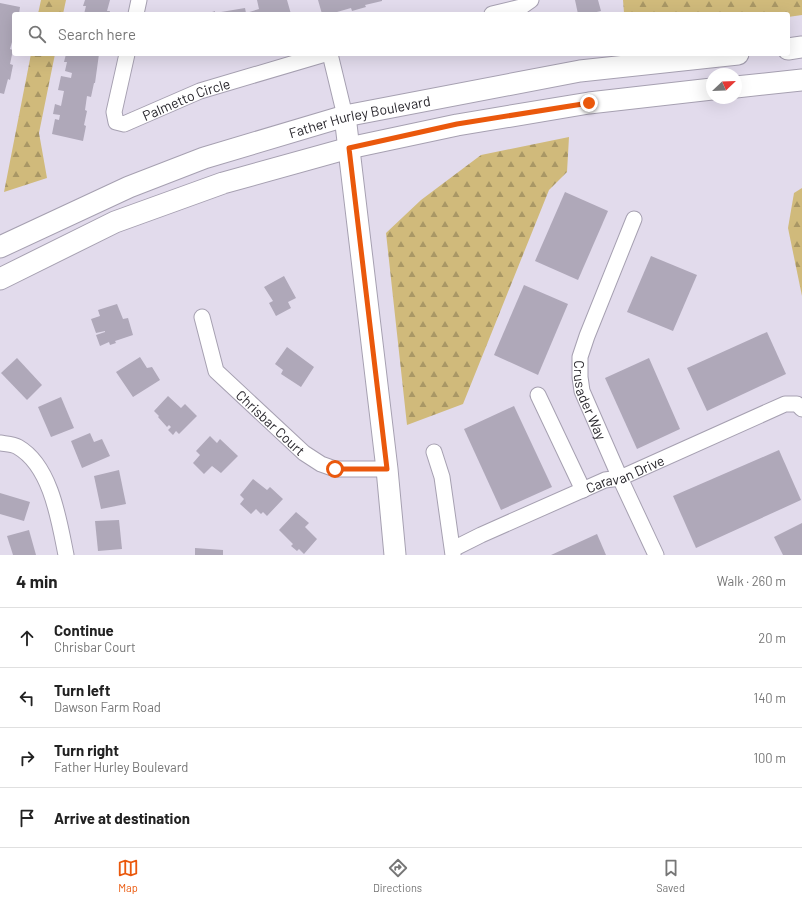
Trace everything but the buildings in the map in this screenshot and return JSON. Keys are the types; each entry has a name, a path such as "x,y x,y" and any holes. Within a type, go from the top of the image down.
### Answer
{"main road":[{"path":"790,49 802,47"},
{"name":"Father Hurley Boulevard","path":"0,247 128,187 204,158 345,116 580,72 720,56"},
{"path":"742,86 802,80"},
{"name":"Father Hurley Boulevard","path":"0,279 122,219 223,183 349,148 457,124 589,103 706,91"},
{"path":"345,116 387,469 395,555"}],"street":[{"path":"136,12 138,0"},
{"path":"500,12 521,7 531,0"},
{"name":"Palmetto Circle","path":"127,56 114,112 116,122 124,124 200,91 318,56"},
{"path":"330,56 345,116"},
{"name":"Crusader Way","path":"634,219 587,336 580,357 580,377 582,391 656,555"},
{"name":"Chrisbar Court","path":"202,317 216,370 304,453 321,464 335,469 387,469"},
{"path":"538,395 583,490"},
{"name":"Caravan Drive","path":"453,552 481,535 605,480 620,478 785,404 797,404 802,409"},
{"path":"0,443 17,446 30,456 37,465 48,486 55,506 66,555"},
{"path":"434,452 442,477 453,552"}],"green space":[{"path":"41,0 66,0 63,12 38,12"},
{"path":"623,0 802,0 802,15 790,17 790,12 624,12"},
{"path":"31,56 55,56 39,133 47,178 4,192"},
{"path":"569,137 567,172 549,190 463,404 407,425 386,233 421,200 481,155"},
{"path":"802,188 802,296 788,228 794,193"}],"route":[{"path":"335,469 387,469 349,148 457,124 589,103"}]}
